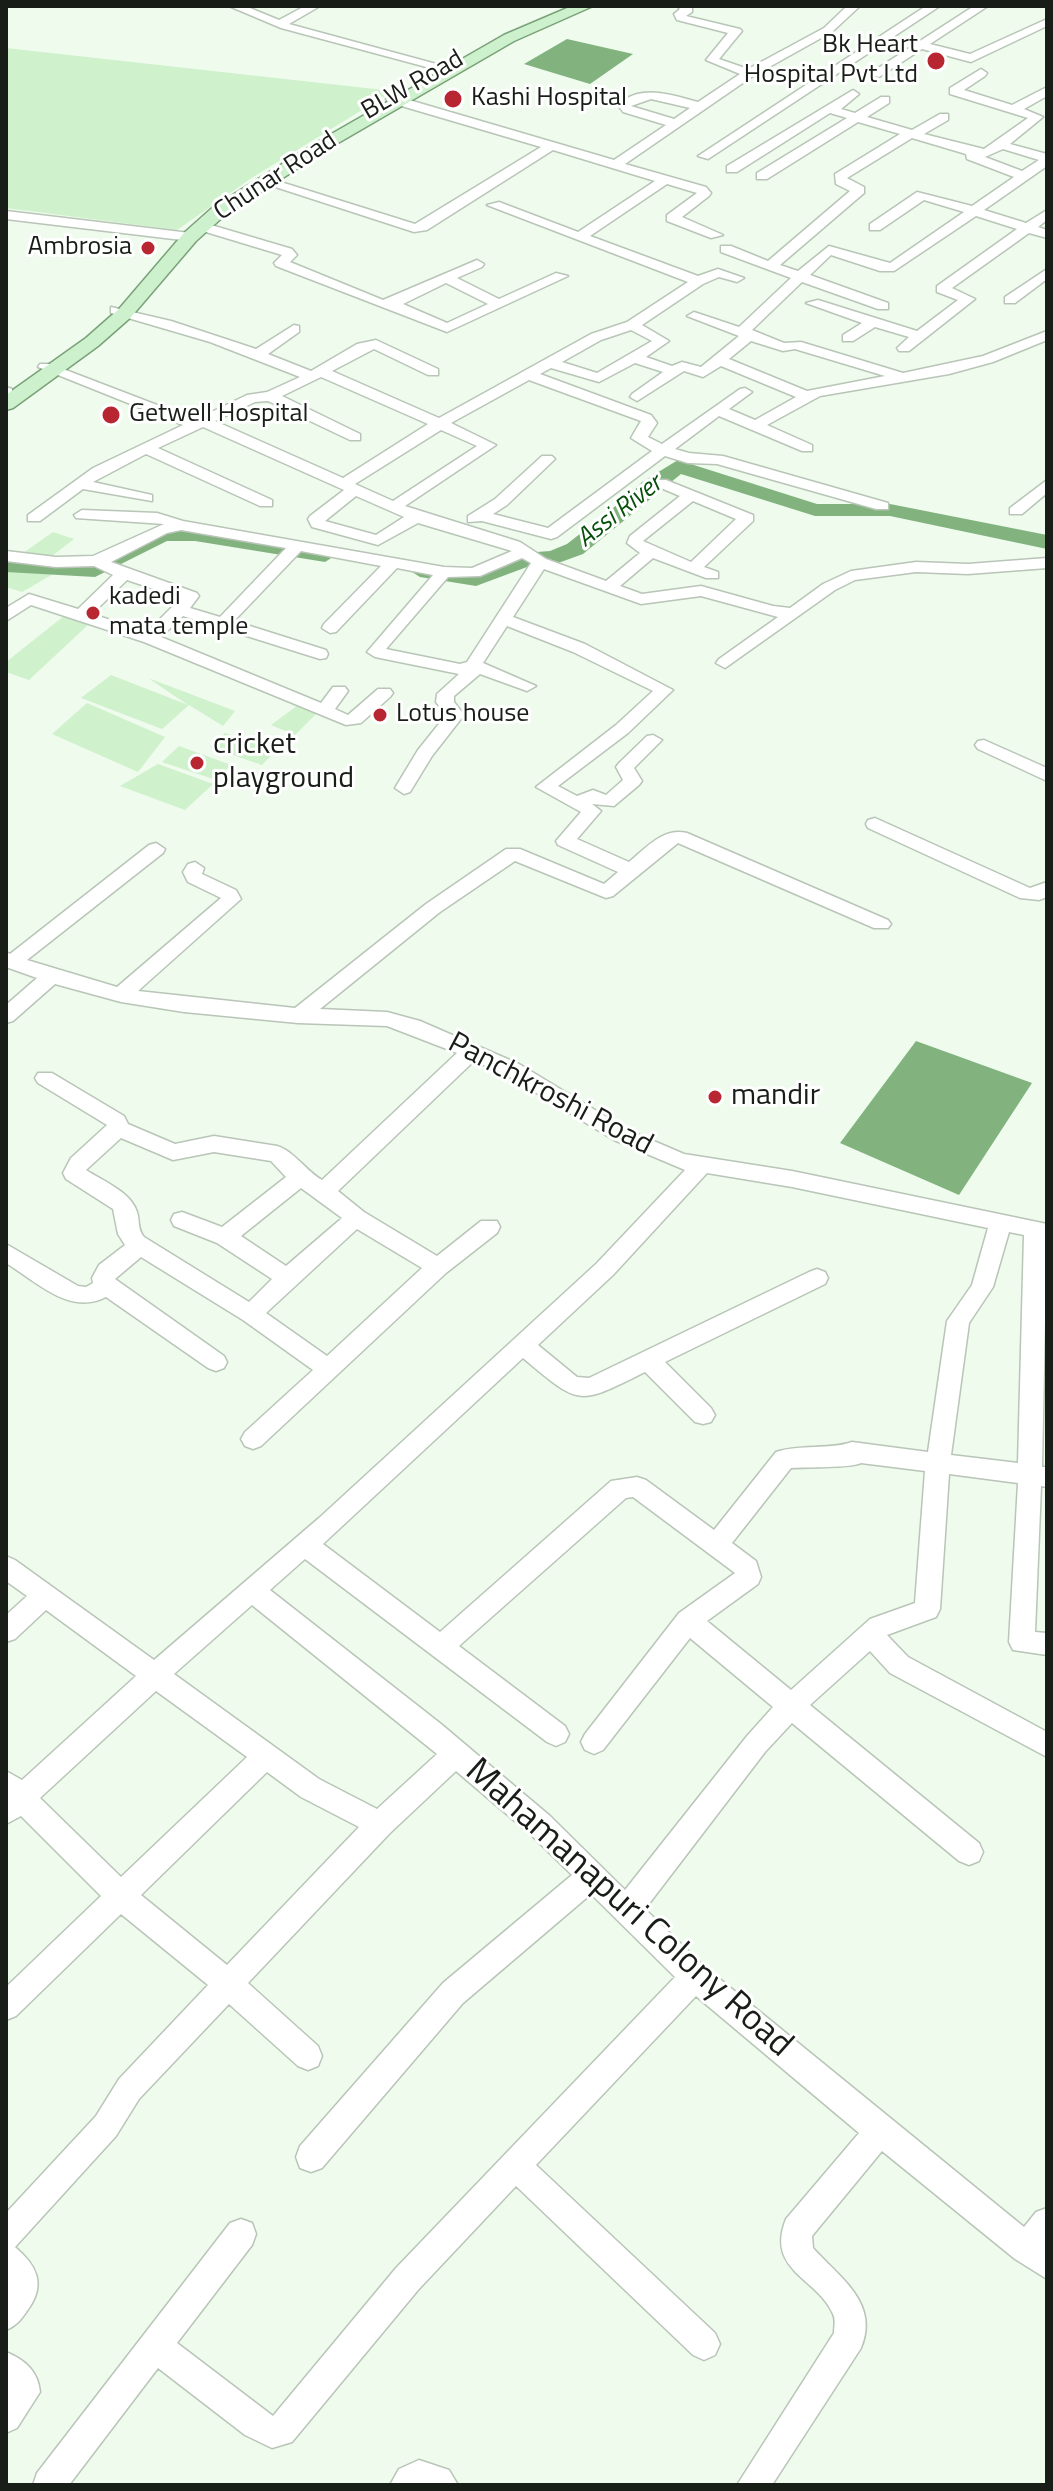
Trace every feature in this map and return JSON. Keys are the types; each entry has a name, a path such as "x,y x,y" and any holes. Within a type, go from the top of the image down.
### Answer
{"main road":[{"name":"BLW Road","path":"190,233 233,190 396,100 508,32 571,6"},
{"name":"Chunar Road","path":"6,404 121,312 190,233 263,181 396,100 509,38 548,19 586,6"},
{"path":"6,392 49,368"}],"street":[{"path":"235,6 280,24 445,68"},
{"path":"280,24 314,6"},
{"path":"683,6 688,10 680,14 681,18 736,31 712,60 749,73"},
{"path":"615,165 749,73 828,30 854,6"},
{"path":"704,156 934,6"},
{"path":"875,74 982,6"},
{"path":"921,45 971,58 1047,22"},
{"path":"981,73 954,91 1042,119"},
{"path":"1013,110 1046,93"},
{"path":"834,109 853,94"},
{"path":"677,124 627,109 624,105 634,97 648,95 701,107"},
{"path":"396,100 704,193 673,215 672,219 716,235"},
{"path":"762,176 885,100"},
{"path":"732,169 822,110 834,109 982,154 1042,119"},
{"path":"770,266 859,190 839,182 840,177 944,117"},
{"path":"1001,145 1047,159"},
{"path":"263,181 414,228 422,227 551,146"},
{"path":"971,156 1023,176"},
{"path":"749,335 746,327 832,250 885,268 894,267 1047,159"},
{"path":"582,235 665,180"},
{"path":"875,227 922,195 1047,234"},
{"path":"494,205 582,235 698,281"},
{"path":"904,348 968,299 942,289 1047,214"},
{"path":"6,215 190,233 287,252 290,255 281,263 447,328 561,276"},
{"path":"726,249 883,306"},
{"path":"391,304 477,264"},
{"path":"416,517 378,540 318,524 316,519 349,487 441,423 596,337 632,325 698,281 718,273 737,278"},
{"path":"1010,300 1047,273"},
{"path":"446,278 499,304"},
{"path":"813,303 919,336"},
{"path":"121,312 172,324 316,374 441,423 488,445 394,507"},
{"path":"694,316 783,347 796,345 908,378"},
{"path":"848,338 871,323"},
{"path":"551,363 599,378 662,341 632,325"},
{"path":"258,354 294,329"},
{"path":"637,397 682,366 703,373 749,335"},
{"path":"755,426 806,396 837,388 908,378 988,359 1047,335"},
{"path":"34,518 98,471 252,398 270,396 362,347 376,344 433,372"},
{"path":"636,358 674,371"},
{"path":"719,360 806,396"},
{"path":"49,368 189,422 205,422 416,517 514,545 533,557 645,600 701,591 772,611 793,613"},
{"path":"528,374 646,418 650,423 639,438 663,450 688,458 718,459 882,506"},
{"path":"479,515 551,534 745,392"},
{"path":"270,396 355,437"},
{"path":"718,410 807,448"},
{"path":"147,449 266,503"},
{"path":"462,530 501,502 547,459"},
{"path":"661,483 748,520 693,569"},
{"path":"80,484 146,498"},
{"path":"1016,511 1047,485"},
{"path":"691,495 633,542 712,575"},
{"path":"82,515 100,519 164,518 181,525 295,549 443,573 474,573 533,557"},
{"path":"6,556 81,563 96,561 117,554 168,527 181,525"},
{"path":"223,623 295,549"},
{"path":"608,587 651,552"},
{"path":"404,788 424,754 455,715 445,702 446,694 476,667 504,619 533,557"},
{"path":"96,561 192,598 150,638"},
{"path":"725,663 829,587 851,576 916,567 968,569 1047,563"},
{"path":"330,628 391,565"},
{"path":"443,573 375,652 460,669 476,667 527,686"},
{"path":"80,616 124,574"},
{"path":"6,591 150,638 351,721 384,693"},
{"path":"6,616 29,599"},
{"path":"180,610 320,654"},
{"path":"504,619 579,648 664,691 622,729 545,787 580,802 592,811 565,841 632,871"},
{"path":"324,712 339,691"},
{"path":"580,802 593,796 608,802 633,781 625,767 653,740"},
{"path":"984,745 1047,775"},
{"path":"875,824 1027,894 1039,894 1047,888"},
{"path":"298,1016 433,908 513,853 602,892 609,892 667,840 680,837 881,924"},
{"path":"9,961 156,849"},
{"path":"121,995 231,899 229,894 195,878 192,872 195,868"},
{"name":"Panchkroshi Road","path":"9,961 51,977 121,995 183,1006 298,1016 387,1019 413,1026 512,1069 621,1135 660,1154 700,1167 792,1179 1041,1231"},
{"path":"6,1016 51,977"},
{"path":"324,1191 471,1051"},
{"path":"45,1078 115,1118 118,1128 173,1152 214,1144 272,1152 287,1161 300,1178 324,1191 356,1218 438,1267"},
{"path":"118,1128 79,1164 74,1173 121,1203 126,1211 129,1234 140,1245 251,1314 329,1369"},
{"path":"308,2056 227,1983 121,1896 12,1797 158,1675 305,1545 605,1269 700,1167"},
{"path":"225,1237 300,1178"},
{"path":"251,1314 356,1218"},
{"path":"182,1220 225,1237 287,1278"},
{"path":"626,1911 756,1744 791,1706 879,1627 927,1609 938,1464 958,1321 982,1287 1000,1224"},
{"path":"253,1439 438,1267 489,1227"},
{"path":"1041,1231 1039,1476 1022,1642 1047,1644"},
{"path":"140,1245 107,1271 103,1280 107,1286 216,1362"},
{"path":"6,1252 73,1294 88,1296 107,1286"},
{"path":"523,1345 571,1385 591,1388 817,1278"},
{"path":"648,1360 703,1415"},
{"path":"717,1544 784,1459 852,1455 1039,1476"},
{"path":"440,1647 620,1488 637,1487 741,1561 749,1577 688,1621 594,1742"},
{"path":"305,1545 556,1734"},
{"path":"6,1567 310,1788 380,1824"},
{"path":"252,1590 298,1630 422,1723 456,1754"},
{"path":"6,1631 45,1595"},
{"path":"688,1621 969,1852"},
{"path":"870,1634 899,1665 1047,1745"},
{"name":"Mahamanapuri Colony Road","path":"6,2236 106,2126 129,2089 227,1983 380,1824 456,1754 540,1825 695,1977 1037,2256"},
{"path":"6,2006 266,1756"},
{"path":"311,2157 453,1993 591,1877"},
{"path":"155,2345 256,2424 272,2432 281,2431 407,2279 695,1977"},
{"path":"753,2485 850,2337 853,2321 839,2294 797,2255 797,2230 880,2131"},
{"path":"514,2164 704,2344"},
{"path":"1037,2256 1047,2223"},
{"path":"49,2485 241,2234"},
{"path":"6,2259 24,2279 23,2290 6,2314"},
{"path":"6,2368 23,2383 24,2392 6,2417"},
{"path":"406,2485 420,2476 431,2477 442,2485"}],"shaded area":[{"path":"567,39 633,54 590,84 524,64"},
{"path":"6,48 393,91 253,177 177,230 6,208"},
{"path":"53,532 74,539 52,556 23,553"},
{"path":"6,569 60,570 22,592 6,587"},
{"path":"64,616 89,624 29,680 6,672 6,662"},
{"path":"111,675 188,705 148,678 235,711 223,726 189,705 162,729 81,698"},
{"path":"87,703 165,737 138,772 52,734"},
{"path":"298,705 317,713 295,735 271,725"},
{"path":"225,733 276,750 262,765 210,747"},
{"name":"cricket playground","path":"179,746 231,765 216,780 162,762"},
{"path":"158,764 213,784 185,810 120,786"},
{"path":"916,1041 1032,1083 959,1195 840,1143"}],"waterway":[{"name":"Assi River","path":"420,570 476,579 532,558 553,557 575,549 640,498 649,486 678,466 815,510 890,510 1047,542"},
{"name":"Assi River","path":"6,565 95,570 163,534 195,534 325,555"},
{"name":"Assi River","path":"6,562 21,562"}],"place":[{"name":"Bk Heart Hospital Pvt Ltd","path":"936,61"},
{"name":"Kashi Hospital","path":"453,99"},
{"name":"Ambrosia","path":"148,248"},
{"name":"Getwell Hospital","path":"111,415"},
{"name":"kadedi mata temple","path":"93,613"},
{"name":"Lotus house","path":"380,715"},
{"name":"cricket playground","path":"197,763"},
{"name":"mandir","path":"715,1097"}]}
